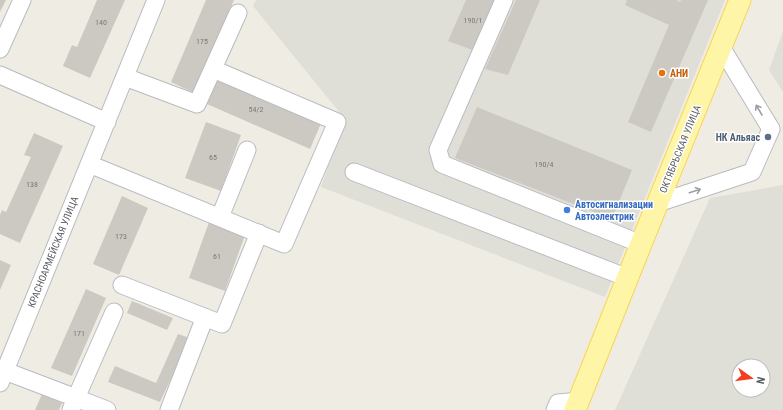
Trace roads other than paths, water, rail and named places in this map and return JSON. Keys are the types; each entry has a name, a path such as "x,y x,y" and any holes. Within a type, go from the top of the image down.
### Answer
{"main road":[{"name":"ОКТЯБРЬСКАЯ УЛИЦА","path":"577,406 740,0"}],"street":[{"path":"0,49 22,0"},
{"name":"КРАСНОАРМЕЙСКАЯ УЛИЦА","path":"2,377 156,0"},
{"path":"504,0 438,150 442,164 641,244"},
{"path":"125,77 197,104 238,12"},
{"path":"658,203 752,172 771,129 721,47"},
{"path":"89,164 284,244 337,122 213,69"},
{"path":"0,75 107,122"},
{"path":"220,217 247,150"},
{"path":"354,172 628,278"},
{"path":"122,285 222,324 259,234"},
{"path":"73,404 114,312"},
{"path":"169,410 205,317"},
{"path":"2,377 73,404 106,410"},
{"path":"556,410 558,403 577,406"}],"place":[{"name":"АНИ","path":"662,73"},
{"name":"НК Альяас","path":"768,137"},
{"name":"Автосигнализации Автоэлектрик","path":"567,210"}]}
